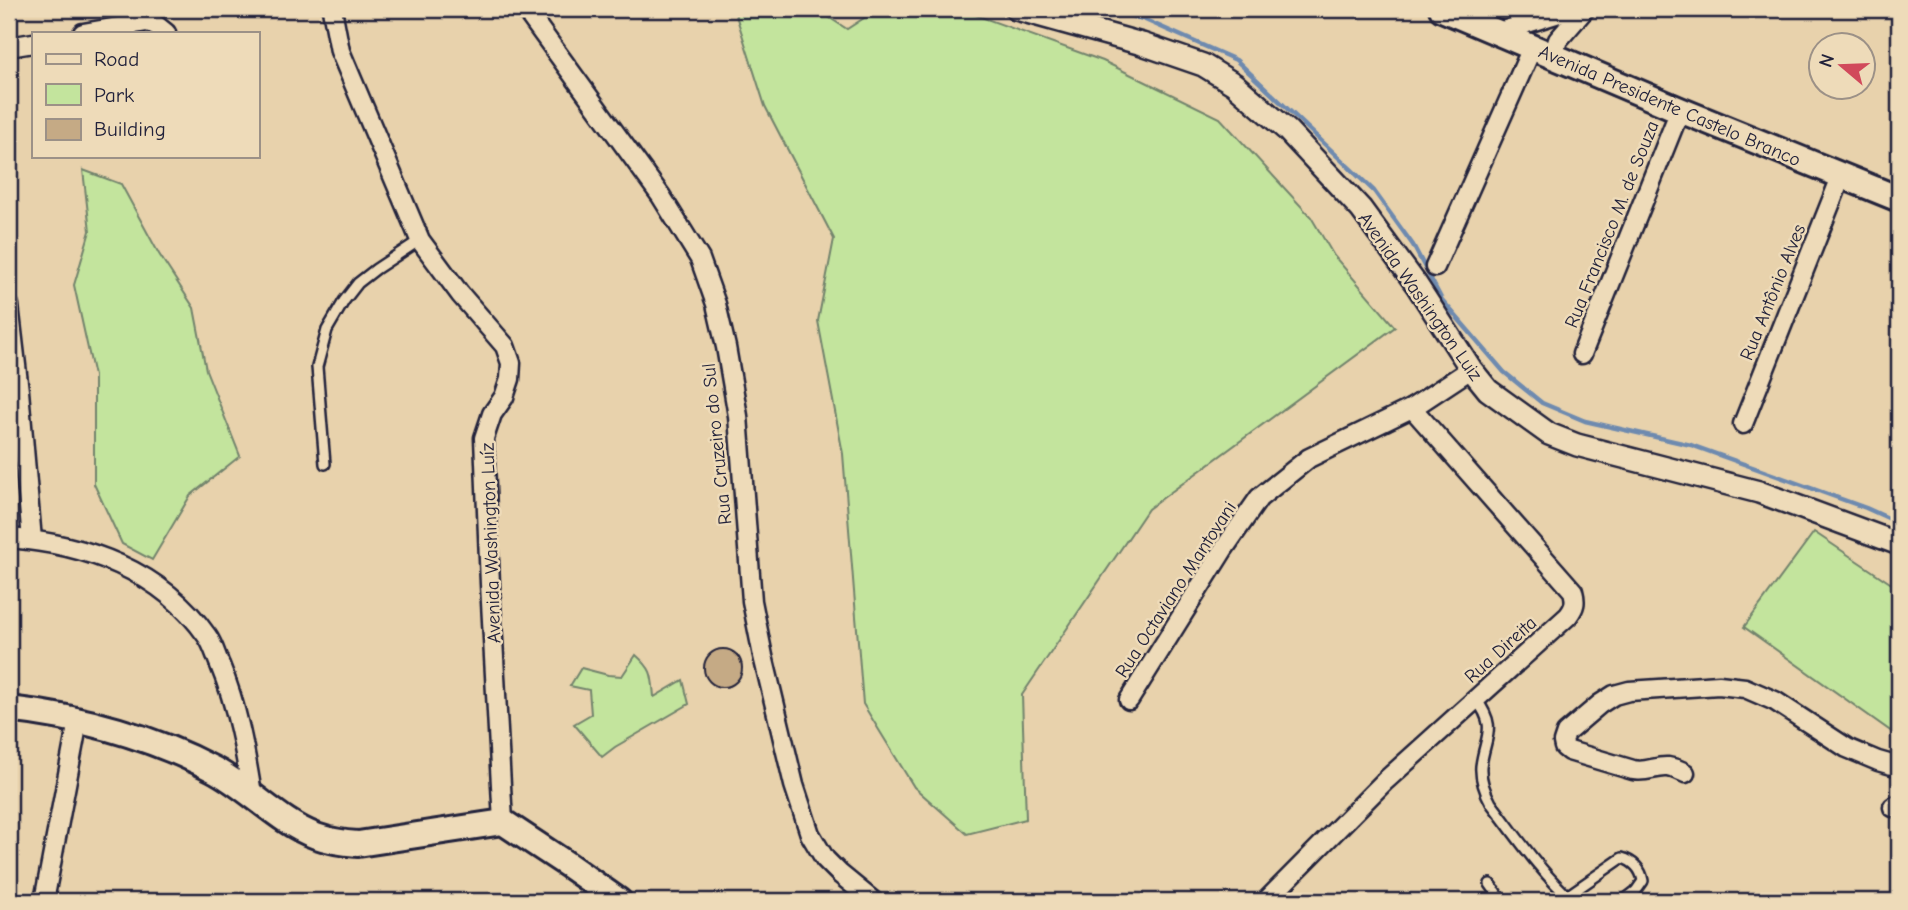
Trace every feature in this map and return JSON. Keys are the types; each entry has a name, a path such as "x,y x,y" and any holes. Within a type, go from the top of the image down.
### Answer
{"main road":[{"name":"Avenida Presidente Castelo Branco","path":"1442,9 1679,110 1899,199"},
{"path":"9,709 131,734 163,745 215,770 313,835 335,842 358,844 502,822 568,864 619,901"}],"street":[{"name":"Avenida Washington Luíz","path":"332,9 340,51 420,240 460,294 505,346 511,363 510,379 504,397 492,414 484,438 502,822"},
{"name":"Rua Cruzeiro do Sul","path":"525,9 661,196 700,259 716,304 729,361 738,416 752,601 794,785 810,834 825,859 873,901"},
{"name":"Avenida Washington Luiz","path":"1016,9 1142,44 1203,65 1234,85 1288,131 1361,209 1488,390 1549,434 1577,445 1759,492 1899,544"},
{"path":"1499,32 1572,9"},
{"path":"1435,267 1543,52 1558,40 1585,9"},
{"path":"89,32 147,22 165,32"},
{"path":"9,50 32,43"},
{"name":"Rua Francisco M. de Souza","path":"1582,354 1679,110"},
{"name":"Rua Antônio Alves","path":"1743,424 1841,177"},
{"path":"9,305 32,540"},
{"name":"Rua Octaviano Mantovani","path":"1129,700 1223,550 1259,498 1309,458 1412,408 1471,369"},
{"name":"Rua Direita","path":"1266,901 1385,781 1574,608 1573,591 1412,408"},
{"path":"9,538 74,547 108,559 143,576 180,604 208,638 225,677 238,717 252,794"},
{"path":"1685,773 1664,767 1642,772 1620,766 1569,751 1564,747 1564,738 1566,733 1591,711 1614,695 1629,691 1719,685 1745,688 1775,701 1847,748 1899,767"},
{"path":"44,901 78,722"}],"lane":[{"path":"325,464 317,367 327,330 358,283 420,240"},
{"path":"1476,699 1489,722 1481,765 1486,794 1532,857 1570,899 1622,858 1630,860 1642,875 1642,885 1623,901"},
{"path":"1490,884 1502,901"}],"green space":[{"path":"734,9 816,9 847,29 878,9 959,9 1103,61 1220,118 1311,217 1334,256 1395,327 1148,509 1022,695 1026,819 967,834 914,787 863,704 843,454 818,321 834,239 765,106"},
{"path":"83,170 121,184 159,254 194,308 206,370 240,456 190,496 152,560 122,544 94,484 94,376 74,285 90,231"},
{"path":"1814,532 1899,589 1899,737 1744,627"},
{"path":"636,655 651,673 654,697 683,680 689,704 602,757 574,724 591,714 589,690 570,686 581,668 622,676"}],"building":[{"path":"723,649 737,654 742,668 737,682 723,687 709,682 704,668 709,654"}],"waterway":[{"path":"1104,9 1143,19 1236,60 1374,191 1413,245 1442,300 1504,372 1542,403 1585,421 1691,445 1866,508 1899,523"}]}
